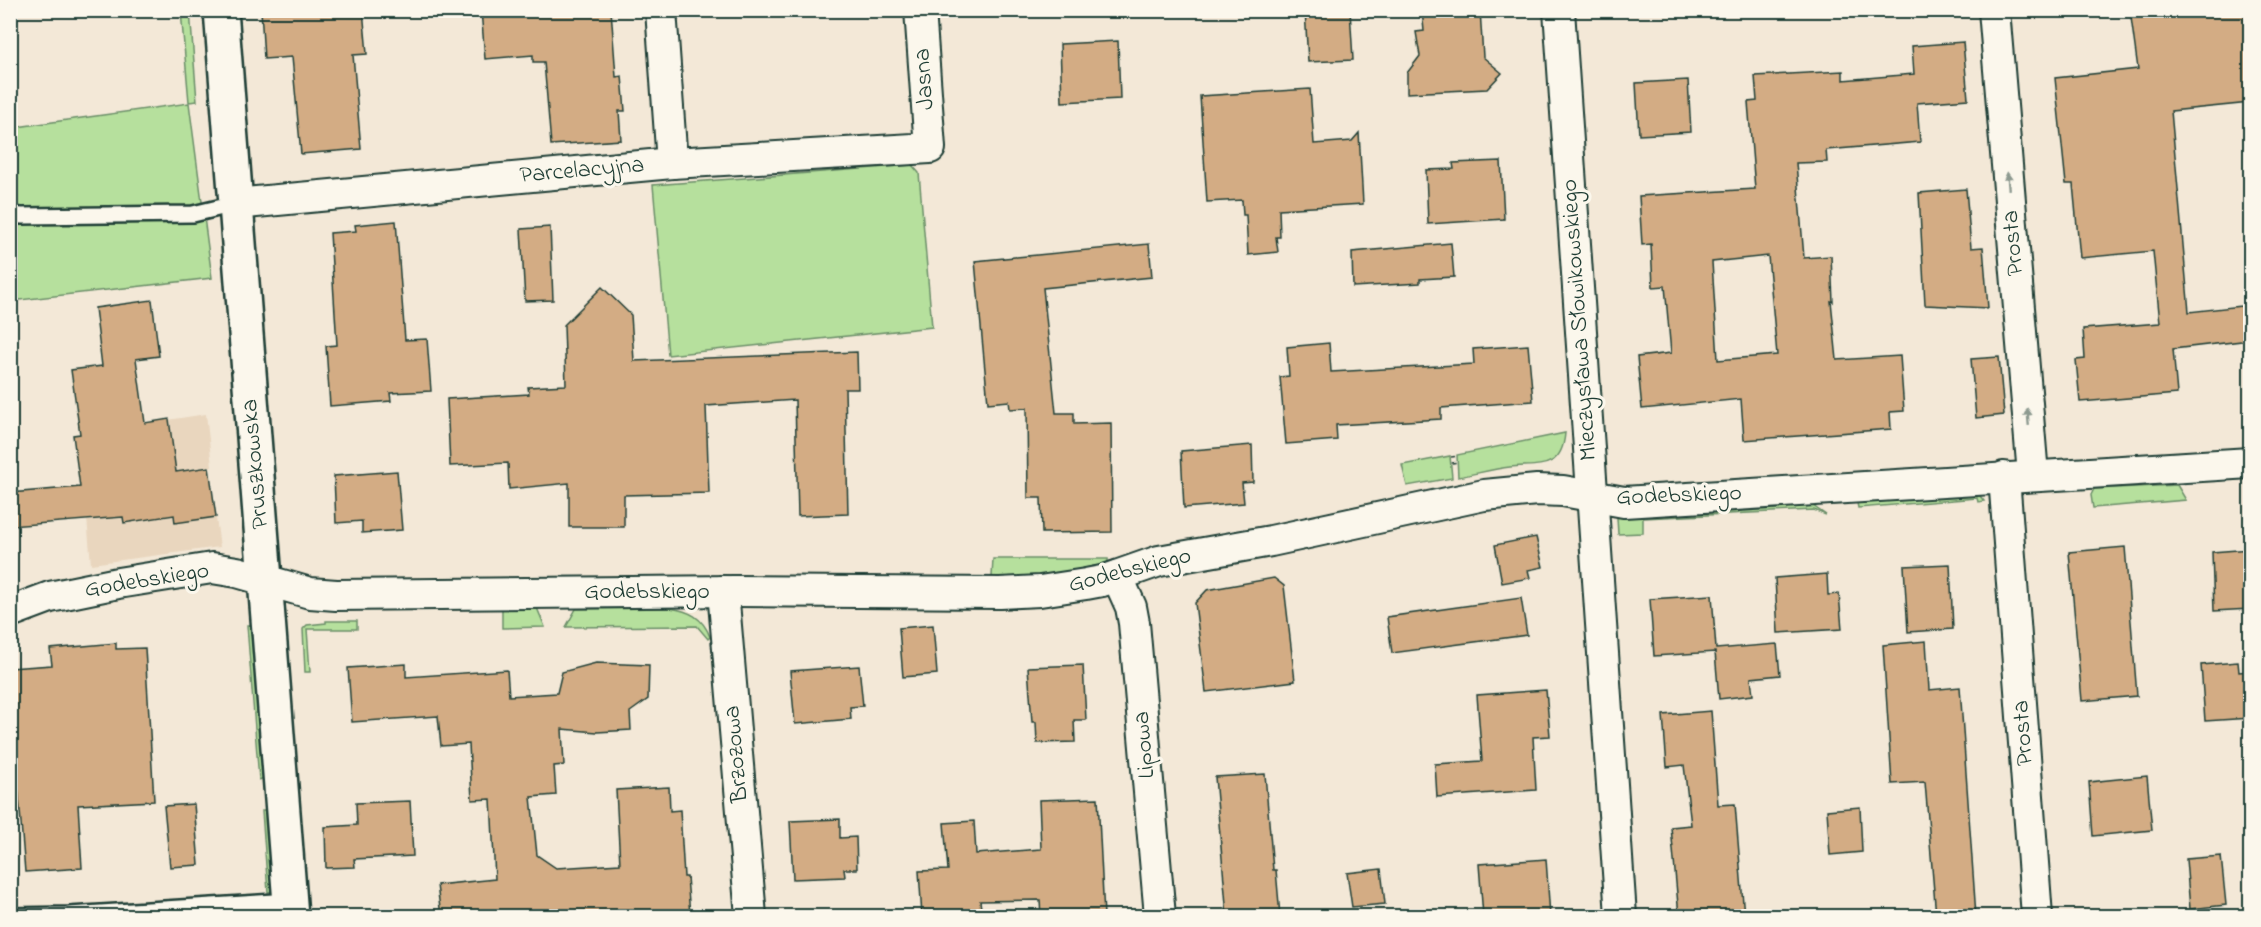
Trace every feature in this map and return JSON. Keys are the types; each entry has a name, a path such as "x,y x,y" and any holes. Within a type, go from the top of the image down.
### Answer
{"street":[{"name":"Pruszkowska","path":"221,10 290,909"},
{"path":"661,10 672,163"},
{"name":"Jasna","path":"920,10 930,148"},
{"name":"Mieczysława Słowikowskiego","path":"1559,10 1621,916"},
{"name":"Prosta","path":"1994,10 2019,476 2037,916"},
{"name":"Parcelacyjna","path":"235,204 672,163 930,148"},
{"name":"Godebskiego","path":"10,612 51,597 118,582 202,569 220,569 310,593 336,595 723,591 1000,593 1062,588 1102,581 1159,561 1270,541 1484,495 1548,490 1573,492 1624,502 2250,463"},
{"name":"Lipowa","path":"1117,576 1131,607 1134,623 1160,916"},
{"name":"Brzozowa","path":"723,591 751,916"}],"lane":[{"path":"10,215 193,214 235,204"},
{"path":"10,916 290,909"}],"shaded area":[{"path":"206,414 212,466 209,467 220,547 91,564 83,472 76,457 73,435"}],"green space":[{"path":"181,11 190,11 197,101 189,102"},
{"path":"189,103 212,278 11,301 10,128"},
{"path":"912,165 919,173 932,327 668,355 653,185"},
{"path":"1565,433 1559,454 1547,463 1458,477 1457,455"},
{"path":"1450,456 1452,478 1407,486 1402,465"},
{"path":"2177,485 2186,500 2093,508 2091,495 2094,489"},
{"path":"1980,496 1984,501 1978,502 1977,498 1858,508 1857,503"},
{"path":"1813,506 1826,515 1814,510 1643,518 1643,533 1618,534 1617,518 1621,516"},
{"path":"993,559 1108,559 1108,563 1051,574 1007,578 992,577"},
{"path":"502,608 537,608 545,627 502,628"},
{"path":"670,608 695,616 703,624 710,637 708,639 697,626 566,627 576,609"},
{"path":"326,621 357,621 357,629 307,629 310,672 305,672 303,629 307,625 326,623"},
{"path":"247,625 250,625 254,639 264,778 259,780"},
{"path":"262,811 267,811 273,891 268,892"}],"building":[{"path":"261,10 363,10 367,54 353,55 361,149 301,154 292,57 264,59"},
{"path":"481,10 611,10 616,77 622,76 625,111 619,111 621,140 551,145 544,62 533,62 533,55 485,59"},
{"path":"1305,10 1350,10 1353,60 1308,62"},
{"path":"1422,10 1480,10 1483,57 1502,73 1487,89 1407,93 1407,73 1420,56 1416,32 1424,31"},
{"path":"2130,10 2250,10 2250,103 2171,111 2189,312 2250,305 2250,340 2173,349 2177,394 2080,402 2076,360 2085,359 2083,329 2160,323 2153,251 2080,258 2073,184 2066,184 2055,78 2138,69"},
{"path":"1118,41 1120,99 1062,102 1060,44"},
{"path":"1963,42 1968,99 1917,103 1920,142 1826,150 1827,162 1796,163 1804,258 1831,256 1833,302 1831,301 1837,360 1900,356 1904,411 1890,412 1891,429 1744,440 1741,399 1642,409 1637,357 1671,353 1665,286 1653,287 1651,244 1642,245 1639,196 1755,189 1748,102 1757,101 1755,76 1843,71 1843,80 1914,74 1912,46","holes":["1768,256 1777,355 1718,360 1712,262"]},
{"path":"1688,80 1691,132 1639,135 1636,83"},
{"path":"1310,89 1314,144 1352,141 1359,133 1363,204 1279,209 1280,237 1276,237 1278,252 1248,255 1246,215 1243,215 1242,200 1207,202 1200,96"},
{"path":"1501,161 1504,219 1428,224 1426,170 1454,169 1453,163"},
{"path":"1966,189 1971,248 1983,247 1988,308 1925,305 1919,193"},
{"path":"396,221 405,340 427,339 431,391 390,393 391,401 330,406 326,346 337,345 330,233 356,231 355,225"},
{"path":"550,227 553,300 525,301 521,229"},
{"path":"1451,243 1454,277 1420,279 1420,283 1353,287 1352,252"},
{"path":"1149,244 1152,277 1043,288 1056,413 1074,413 1074,424 1111,423 1112,532 1042,533 1041,498 1028,498 1027,408 1010,409 1009,401 988,403 975,261"},
{"path":"602,287 631,315 634,361 857,352 858,389 845,389 848,514 798,516 795,400 706,406 709,493 624,495 624,527 569,527 569,483 509,489 508,463 450,466 447,399 529,394 528,387 566,385 564,325"},
{"path":"152,300 159,356 136,359 145,423 169,419 176,472 209,467 216,517 175,523 174,515 124,523 123,517 10,526 10,493 80,487 73,435 80,434 71,370 102,366 95,308"},
{"path":"1329,343 1331,372 1474,364 1473,349 1528,345 1533,401 1441,408 1441,419 1336,425 1337,440 1286,444 1280,377 1289,376 1287,347"},
{"path":"1999,357 2004,415 1976,418 1971,359"},
{"path":"1252,445 1253,482 1242,483 1244,503 1184,508 1181,451"},
{"path":"397,471 402,530 362,533 362,521 336,523 334,476"},
{"path":"1536,537 1543,567 1528,570 1530,578 1502,583 1495,545"},
{"path":"2125,547 2137,696 2082,701 2069,552"},
{"path":"2250,549 2250,609 2214,611 2212,552"},
{"path":"1950,564 1953,629 1908,632 1904,566"},
{"path":"1827,574 1828,595 1839,594 1842,629 1778,633 1775,578"},
{"path":"1274,578 1284,586 1295,681 1206,692 1195,603 1207,590"},
{"path":"1712,595 1716,649 1777,644 1780,675 1751,678 1753,695 1719,699 1715,652 1654,656 1650,599"},
{"path":"1521,598 1527,635 1392,653 1387,617"},
{"path":"933,625 937,674 903,677 899,628"},
{"path":"1926,641 1929,690 1960,687 1976,916 1936,916 1925,782 1892,784 1883,645"},
{"path":"116,643 116,649 145,648 154,801 78,805 82,868 25,872 13,724 10,724 10,668 52,665 50,649"},
{"path":"2238,662 2239,672 2250,671 2250,718 2205,721 2201,665"},
{"path":"596,663 649,665 648,699 630,712 631,730 597,732 562,729 564,765 554,766 556,795 531,797 537,855 556,868 620,864 616,790 669,787 670,811 680,810 684,877 687,877 690,915 615,916 615,912 557,916 441,916 437,885 495,879 491,799 472,800 469,744 441,746 438,716 352,722 348,668 406,664 406,677 507,670 509,696 557,693 562,672"},
{"path":"1083,665 1086,720 1074,720 1075,742 1037,743 1036,722 1032,722 1028,667"},
{"path":"859,666 863,706 850,707 851,719 795,724 790,671"},
{"path":"1546,690 1550,736 1533,737 1536,790 1437,797 1435,764 1482,761 1477,695"},
{"path":"1711,711 1718,805 1735,804 1744,916 1679,916 1671,827 1691,825 1684,765 1667,767 1663,715"},
{"path":"1265,774 1273,870 1276,870 1280,916 1227,916 1215,777"},
{"path":"2147,776 2152,830 2093,836 2089,782"},
{"path":"1098,798 1104,916 1041,916 1040,900 980,901 982,916 922,916 919,871 948,870 944,823 974,821 976,854 1041,849 1039,800"},
{"path":"410,801 413,856 354,859 355,867 326,868 325,827 357,825 356,803"},
{"path":"194,804 199,865 170,867 164,806"},
{"path":"1860,807 1862,852 1830,855 1827,810"},
{"path":"840,819 840,838 856,837 857,869 844,869 845,877 793,879 790,821"},
{"path":"2221,856 2226,905 2190,909 2186,859"},
{"path":"1546,859 1550,916 1483,916 1479,864"},
{"path":"1381,869 1385,904 1352,907 1347,873"}]}
